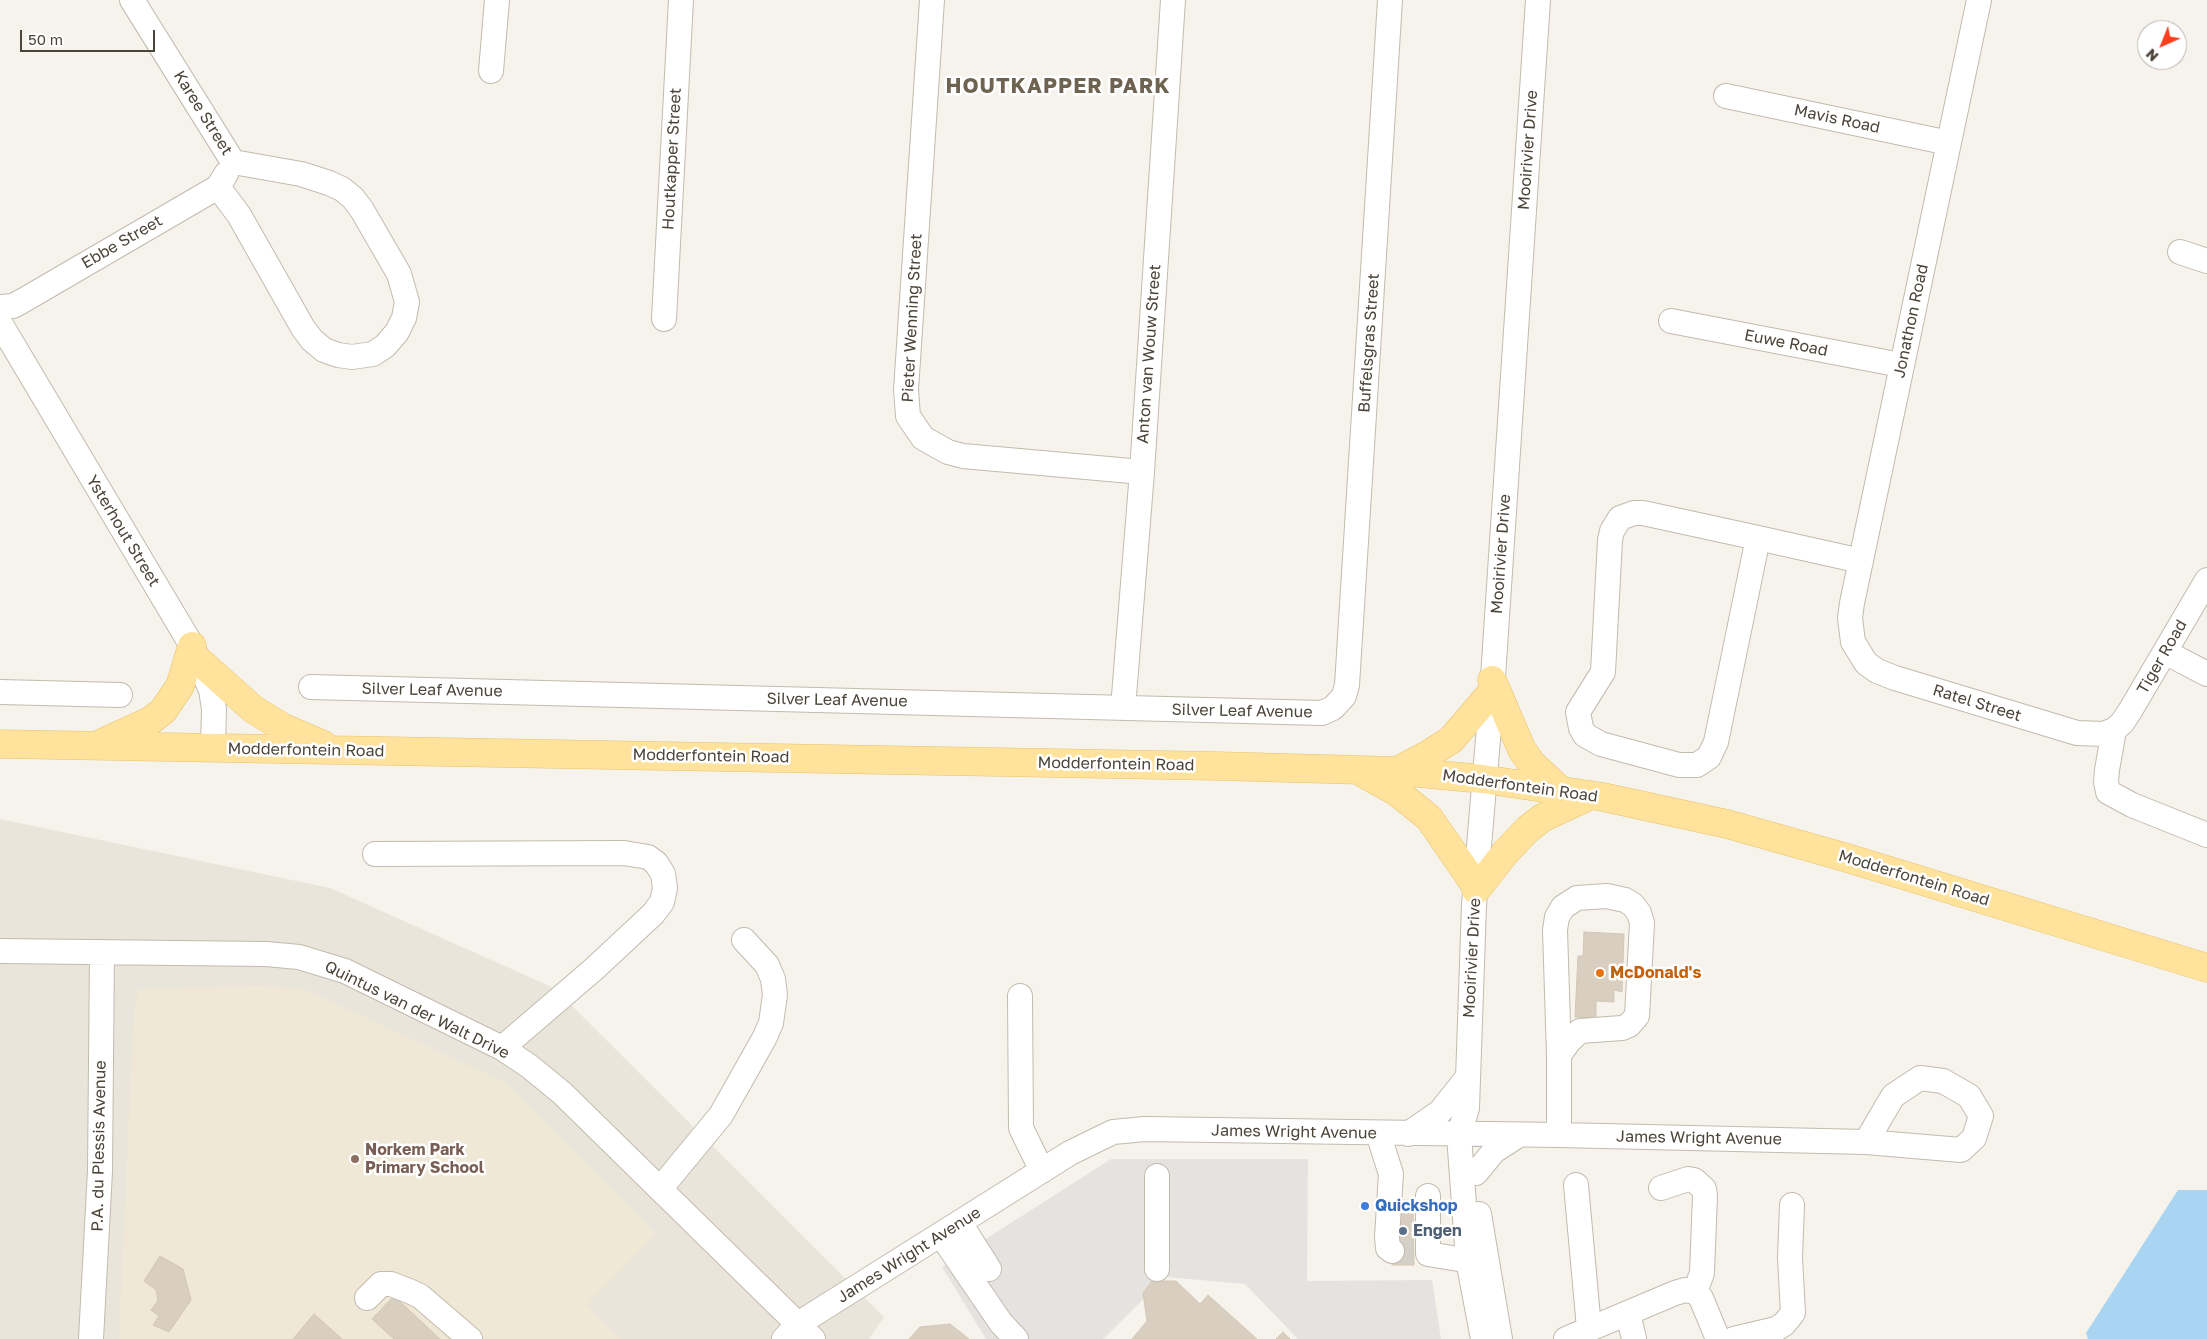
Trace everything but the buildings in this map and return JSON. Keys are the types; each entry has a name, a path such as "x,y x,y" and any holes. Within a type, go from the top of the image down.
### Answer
{"main road":[{"path":"96,746 132,731 163,711 180,686 195,653 227,688 269,720 295,733 340,751"},
{"path":"1397,771 1451,740 1492,686 1522,750 1532,764 1560,790"},
{"name":"Modderfontein Road","path":"0,744 1397,771 1560,790 1727,824 1844,856 2207,968"},
{"path":"1358,770 1397,792 1429,818 1476,888 1528,829 1542,818 1591,795"}],"street":[{"name":"Karee Street","path":"132,0 233,162 310,177 329,183 353,198 362,210 390,258 405,289 407,302 404,318 397,332 385,346 373,354 352,357 324,350 312,340 303,328 239,215 218,186"},
{"path":"491,71 497,0"},
{"name":"Houtkapper Street","path":"664,319 681,0"},
{"name":"Pieter Wenning Street","path":"932,0 906,390 908,416 923,438 948,452 963,456 1142,472"},
{"name":"Anton van Wouw Street","path":"1123,708 1142,472 1172,0"},
{"name":"Buffelsgras Street","path":"1348,685 1390,0"},
{"name":"Mooirivier Drive","path":"1482,1339 1478,1262 1467,1135 1467,1078 1476,888 1492,686 1538,0"},
{"name":"Jonathon Road","path":"1853,642 1850,618 1861,561 1978,0"},
{"name":"Mavis Road","path":"1726,96 1949,143"},
{"name":"Ebbe Street","path":"0,308 12,306 24,300 218,186 233,162"},
{"path":"2180,252 2207,261"},
{"name":"Euwe Road","path":"1670,322 1901,365"},
{"name":"Ysterhout Street","path":"0,323 195,653 213,699 213,748"},
{"path":"1758,538 1713,751 1704,762 1689,766 1679,765 1591,740 1580,728 1581,705 1603,672 1610,540 1615,524 1626,514 1643,513 1758,538 1861,561"},
{"name":"Tiger Road","path":"2114,730 2130,711 2207,580"},
{"name":"Ratel Street","path":"1853,642 1866,663 1877,671 1895,678 2077,733 2092,736 2114,730"},
{"path":"2165,652 2207,674"},
{"name":"Silver Leaf Avenue","path":"311,687 1322,713 1339,704 1348,685"},
{"path":"0,692 120,695"},
{"path":"2114,730 2107,770 2106,782 2108,792 2132,806 2207,835"},
{"path":"375,854 624,853 648,857 656,863 663,874 665,888 662,902 653,914 594,969 502,1048"},
{"path":"1559,1055 1574,1034 1580,1031 1622,1028 1629,1025 1637,1016 1642,923 1639,913 1633,905 1625,900 1608,896 1578,898 1563,907 1556,917 1559,1135"},
{"path":"660,1189 721,1115 771,1023 775,995 773,979 767,965 744,940"},
{"name":"Quintus van der Walt Drive","path":"0,951 266,954 299,957 345,971 502,1048 529,1066 562,1093 660,1189 798,1334"},
{"name":"P.A. du Plessis Avenue","path":"91,1339 100,1171 102,952"},
{"path":"1020,996 1021,1128 1042,1171"},
{"path":"1467,1078 1440,1112 1414,1134 1436,1145 1450,1158 1470,1187"},
{"name":"James Wright Avenue","path":"798,1334 950,1229 1088,1143 1113,1132 1145,1129 1559,1135 1866,1142 1961,1150 1974,1138 1981,1116 1969,1096 1943,1081 1920,1078 1893,1096 1866,1142"},
{"path":"1378,1133 1391,1174 1391,1195 1386,1237 1388,1248 1478,1262"},
{"path":"1391,1195 1428,1196 1470,1187 1494,1151 1519,1135"},
{"path":"1157,1176 1157,1269"},
{"path":"1661,1188 1688,1179 1694,1180 1704,1189 1706,1196 1702,1273 1695,1292"},
{"path":"1576,1185 1589,1328"},
{"path":"1411,1252 1428,1196"},
{"path":"1734,1339 1776,1329 1784,1324 1793,1312 1790,1258 1792,1205"},
{"path":"950,1229 980,1275 1001,1323 1016,1339"},
{"name":"Mooirivier Drive","path":"1478,1262 1500,1339"},
{"path":"367,1298 381,1284 391,1284 409,1291 420,1296 470,1339"},
{"path":"1566,1339 1676,1292 1685,1290 1695,1292 1702,1298 1718,1339"},
{"path":"1628,1312 1634,1339"}],"shaded area":[{"path":"0,819 330,888 554,988 884,1317 869,1339 0,1339"},
{"name":"Norkem Park Primary School","path":"261,986 304,989 508,1084 656,1234 587,1305 621,1339 119,1339 134,1010 139,989"},
{"path":"1111,1159 1308,1159 1307,1281 1432,1280 1441,1339 1298,1339 1245,1284 1166,1277 1103,1339 986,1339 942,1267"}],"water":[{"path":"2178,1190 2207,1190 2207,1339 2088,1339 2086,1333"}],"tunnel":[{"path":"1392,1251 1413,1252"}],"place":[{"name":"McDonald's","path":"1600,973"},
{"name":"Norkem Park Primary School","path":"355,1159"},
{"name":"Quickshop","path":"1365,1206"},
{"name":"Engen","path":"1403,1231"}],"district":[{"name":"HOUTKAPPER PARK","path":"1058,86"}]}
